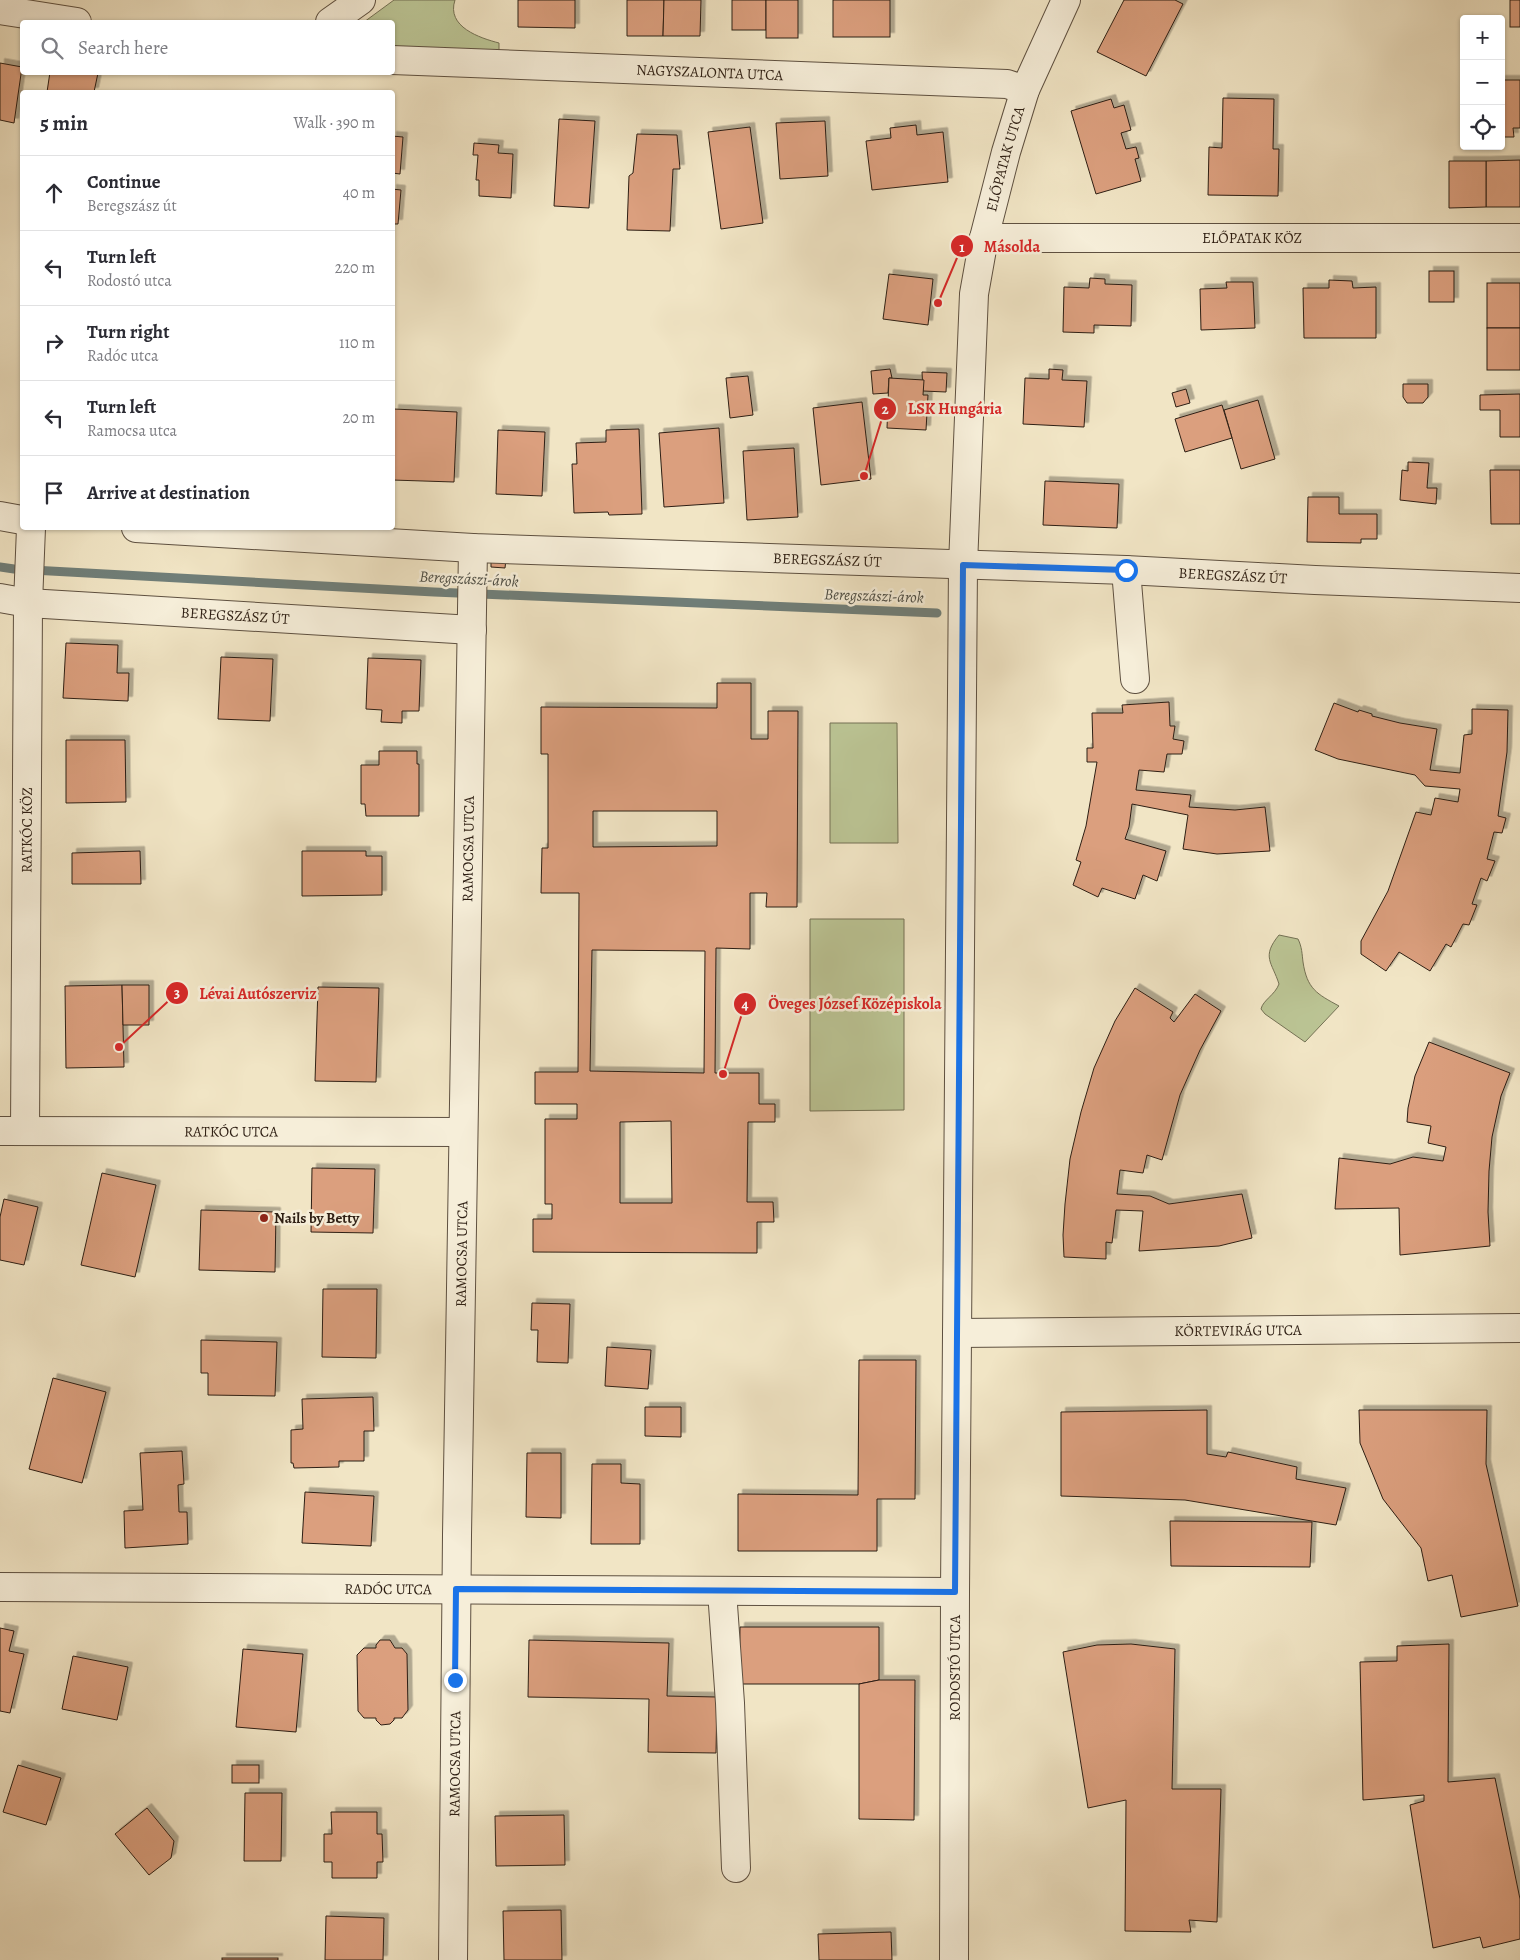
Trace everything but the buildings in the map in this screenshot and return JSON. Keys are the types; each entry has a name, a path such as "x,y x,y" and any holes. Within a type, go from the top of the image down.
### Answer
{"street":[{"path":"333,20 361,0"},
{"name":"ELŐPATAK UTCA","path":"963,565 974,294 984,238 1006,152 1025,90 1066,0"},
{"path":"0,10 64,20"},
{"name":"NAGYSZALONTA UTCA","path":"395,60 1007,84 1025,90"},
{"name":"ELŐPATAK KÖZ","path":"984,238 1520,238"},
{"path":"0,516 20,520"},
{"name":"BEREGSZÁSZ ÚT","path":"157,530 472,560 963,565 1126,570 1520,588"},
{"name":"RATKÓC KÖZ","path":"13,1131 30,538"},
{"name":"RAMOCSA UTCA","path":"452,1960 472,560"},
{"name":"RODOSTÓ UTCA","path":"954,1960 963,565"},
{"path":"1126,570 1134,679"},
{"name":"BEREGSZÁSZ ÚT","path":"0,598 28,593 472,621"},
{"name":"RATKÓC UTCA","path":"13,1131 463,1132"},
{"name":"KÖRTEVIRÁG UTCA","path":"957,1333 1520,1328"},
{"name":"RADÓC UTCA","path":"0,1587 955,1592"},
{"path":"723,1605 729,1686 736,1868"}],"green space":[{"path":"394,0 455,0 455,17 460,24 474,34 499,43 499,51 395,49 395,20 367,20"},
{"path":"830,723 897,723 898,843 830,843"},
{"path":"810,919 904,919 904,1110 810,1111"},
{"path":"1279,935 1298,939 1310,985 1319,994 1339,1006 1305,1042 1265,1014 1261,1009 1279,984 1271,965 1269,954"}],"waterway":[{"name":"Beregszászi-árok","path":"0,567 434,592 937,613"}],"place":[{"name":"Másolda","path":"938,303"},
{"name":"LSK Hungária","path":"864,476"},
{"name":"Lévai Autószerviz","path":"119,1047"},
{"name":"Öveges József Középiskola","path":"723,1074"},
{"name":"Nails by Betty","path":"264,1218"}],"route":[{"path":"455,1680 456,1589 955,1592 963,565 1126,570"}]}
